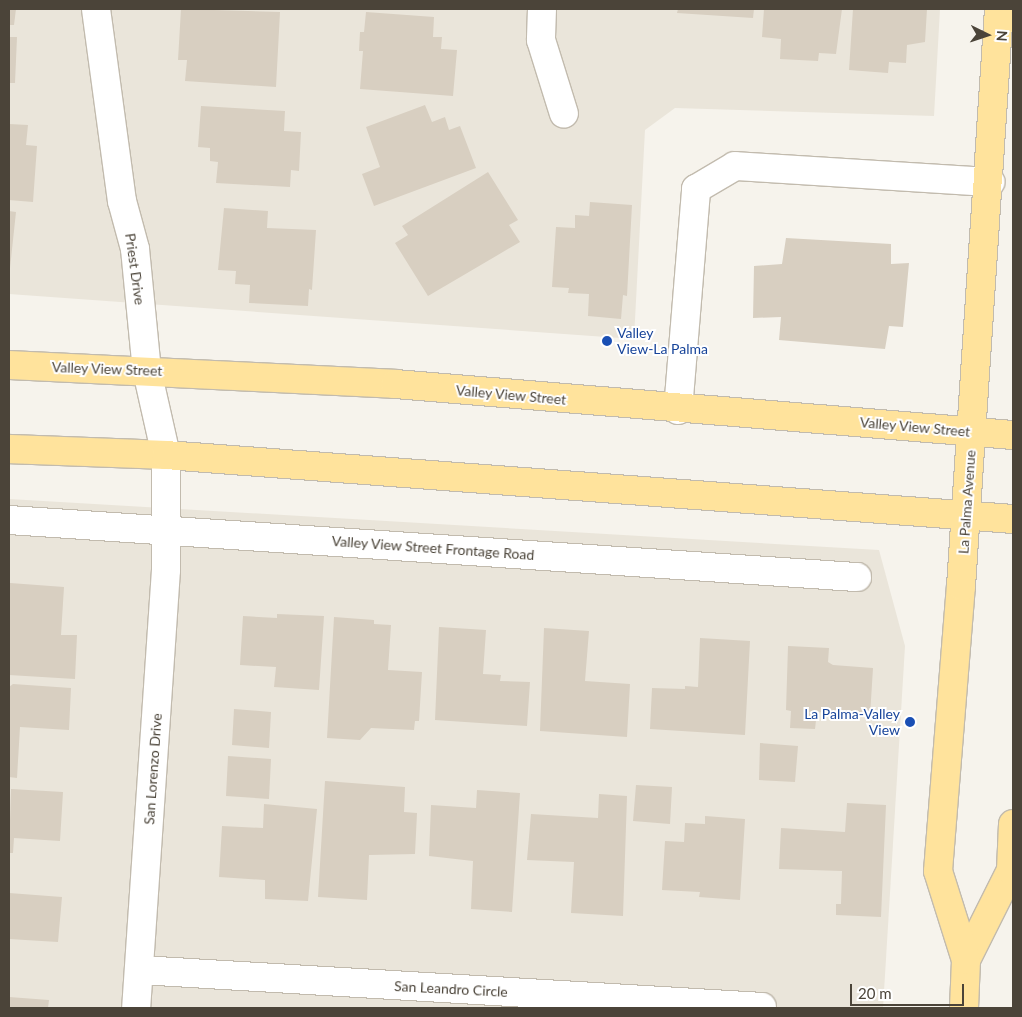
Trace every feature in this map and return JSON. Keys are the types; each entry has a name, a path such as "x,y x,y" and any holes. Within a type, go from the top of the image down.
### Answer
{"main road":[{"name":"La Palma Avenue","path":"964,1008 966,960 938,871 990,182 999,9"},
{"name":"Valley View Street","path":"9,365 395,384 678,410 1013,435"},
{"path":"9,449 166,455 1013,519"},
{"name":"La Palma Avenue","path":"966,960 1011,870 1013,833"}],"street":[{"name":"Priest Drive","path":"96,9 122,201 135,249 147,371 166,455 167,530"},
{"path":"542,9 542,40 564,114"},
{"path":"678,410 696,188 735,166 990,182"},
{"name":"Valley View Street Frontage Road","path":"9,520 857,577"},
{"name":"San Lorenzo Drive","path":"136,1008 140,970 167,530"},
{"name":"San Leandro Circle","path":"140,970 762,1007"}],"shaded area":[{"path":"9,9 940,9 934,116 675,108 645,130 634,339 9,294"},
{"path":"9,499 879,550 905,646 883,1008 9,1008"}],"building":[{"path":"9,9 16,9 14,25 9,25"},
{"path":"181,9 280,12 276,87 185,81 187,60 178,60"},
{"path":"678,9 754,9 753,18 677,13"},
{"path":"764,9 842,9 836,54 819,53 818,61 780,59 781,39 762,37"},
{"path":"853,9 927,9 925,42 907,45 906,63 889,62 888,73 849,70"},
{"path":"366,12 434,17 433,37 442,37 441,49 457,50 453,96 360,89 363,51 359,51 360,32 364,32"},
{"path":"9,37 17,37 15,83 9,83"},
{"path":"425,105 432,122 445,117 449,130 460,126 476,168 374,206 362,174 380,167 366,127"},
{"path":"201,106 285,111 284,131 301,132 299,171 291,170 290,187 216,183 218,162 210,161 210,148 198,147"},
{"path":"9,124 28,125 26,145 37,146 33,202 9,200"},
{"path":"488,172 518,220 509,225 520,242 428,296 395,243 408,235 402,226"},
{"path":"590,202 632,205 627,296 623,295 621,319 588,316 589,294 568,293 569,288 552,287 556,227 575,228 575,215 589,216"},
{"path":"224,208 268,211 267,228 316,230 312,290 309,289 308,306 249,303 250,285 235,284 236,271 218,270"},
{"path":"9,211 16,212 10,268 9,268"},
{"path":"786,238 891,244 891,264 909,263 903,327 889,326 885,349 779,340 781,317 753,318 754,266 782,264"},
{"path":"10,583 64,587 61,635 77,635 75,679 9,675"},
{"path":"277,614 324,616 319,690 274,687 276,667 240,665 243,616 277,618"},
{"path":"334,617 374,620 374,624 391,625 388,670 422,672 419,721 415,721 414,730 371,728 360,740 327,738"},
{"path":"439,627 486,630 483,674 501,675 500,681 530,682 527,726 435,720"},
{"path":"544,628 589,631 585,681 630,684 627,737 540,731"},
{"path":"700,638 750,641 745,735 650,729 652,688 685,689 685,686 698,687"},
{"path":"788,646 829,648 828,662 833,665 873,668 870,716 817,712 815,729 790,728 791,711 786,710"},
{"path":"13,684 71,688 69,730 20,727 17,778 9,777 9,687"},
{"path":"234,709 271,712 269,748 232,745"},
{"path":"760,743 798,746 795,782 759,780"},
{"path":"228,756 271,759 269,799 226,796"},
{"path":"325,781 405,787 404,812 417,813 415,854 369,855 367,900 318,897"},
{"path":"636,785 672,787 670,824 633,821"},
{"path":"11,789 63,792 60,841 14,838 13,853 9,853"},
{"path":"477,790 520,793 512,912 471,909 473,861 429,856 431,805 476,808"},
{"path":"599,794 627,796 623,916 571,913 574,862 527,860 531,814 598,818"},
{"path":"847,803 886,805 881,917 836,915 836,904 841,904 842,871 779,869 781,828 845,832"},
{"path":"264,804 317,809 308,901 265,899 265,880 219,877 222,826 263,828"},
{"path":"705,816 745,819 740,900 699,897 700,892 662,890 665,841 684,842 685,823 705,824"},
{"path":"9,893 62,897 58,942 9,939"},
{"path":"9,997 49,1000 48,1008 9,1008"}],"place":[{"name":"Valley View-La Palma","path":"607,341"},
{"name":"La Palma-Valley View","path":"910,722"}]}
